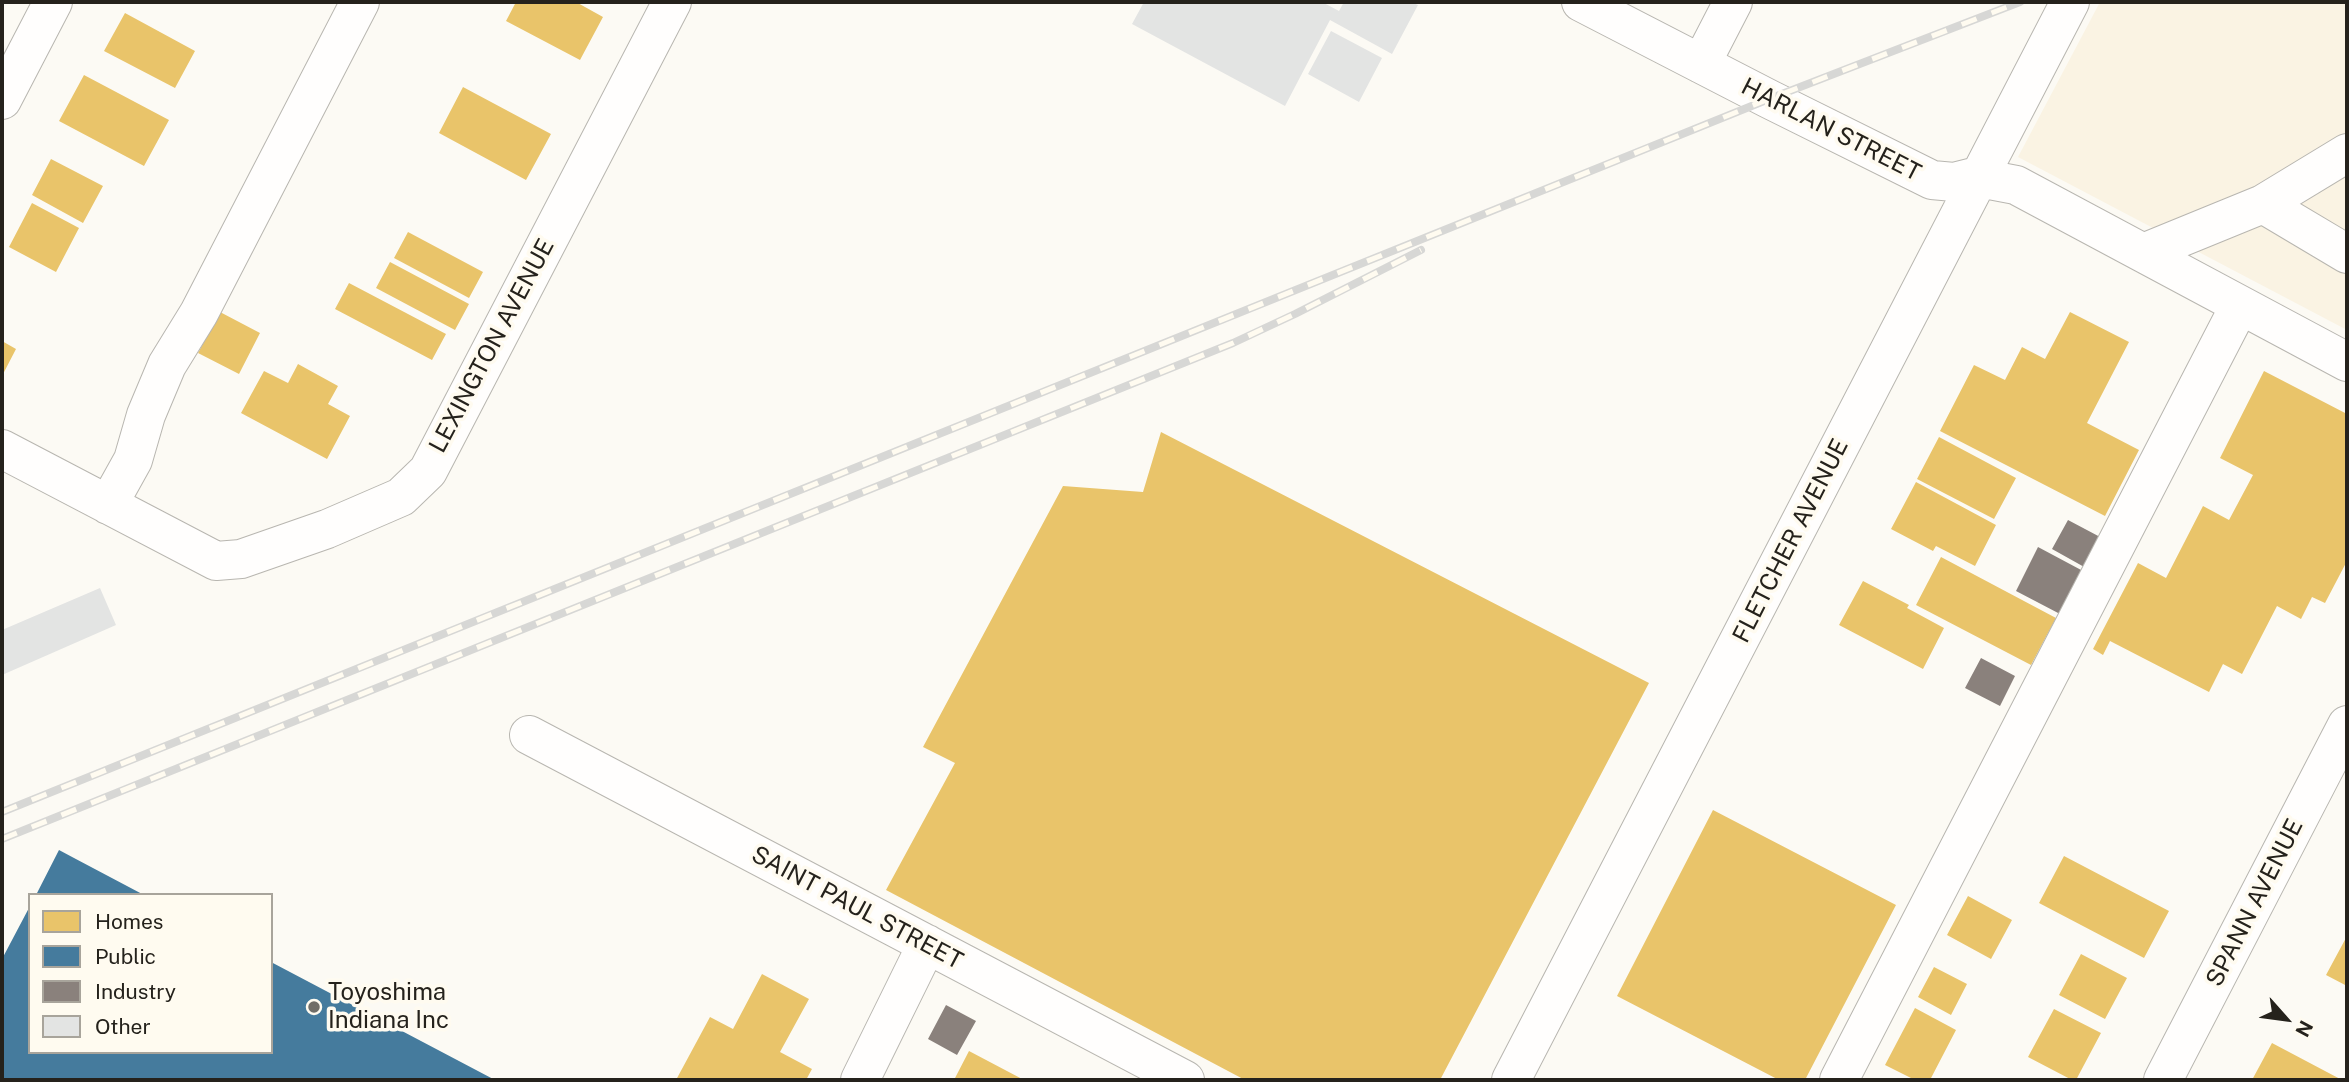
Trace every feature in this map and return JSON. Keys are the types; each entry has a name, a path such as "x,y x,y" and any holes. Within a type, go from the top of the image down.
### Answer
{"street":[{"path":"2,100 53,2"},
{"path":"2,449 108,505 133,460 146,415 167,365 199,313 360,2"},
{"name":"LEXINGTON AVENUE","path":"108,505 216,561 241,559 327,529 401,497 428,471 672,2"},
{"name":"HARLAN STREET","path":"1581,2 1932,180 1943,182 1974,177 2016,185 2347,362"},
{"path":"1700,64 1733,2"},
{"name":"FLETCHER AVENUE","path":"1511,1080 2070,2"},
{"path":"2143,253 2263,204 2347,153"},
{"path":"2263,204 2347,254"},
{"path":"1839,1080 2240,305"},
{"name":"SPANN AVENUE","path":"2163,1080 2347,725"},
{"name":"SAINT PAUL STREET","path":"529,735 927,944 1131,1068 1185,1080"},
{"path":"860,1080 927,944"}],"shaded area":[{"path":"2100,2 2347,2 2347,330 2018,157"}],"building: Homes":[{"path":"516,2 576,2 603,17 580,60 506,21"},
{"path":"125,13 195,51 175,88 104,51"},
{"path":"84,75 169,120 144,166 59,121"},
{"path":"463,87 551,134 526,180 439,133"},
{"path":"51,159 103,186 83,223 32,195"},
{"path":"32,203 79,228 56,272 9,247"},
{"path":"408,232 483,272 469,298 394,258"},
{"path":"390,262 469,304 455,330 376,288"},
{"path":"349,283 446,334 432,360 335,309"},
{"path":"220,312 260,333 239,374 198,353"},
{"path":"2070,312 2129,342 2087,423 2139,450 2105,516 1940,431 1974,365 2005,380 2022,347 2045,359"},
{"path":"2,341 16,349 2,376"},
{"path":"298,364 338,386 328,404 350,416 327,459 241,413 264,371 288,383"},
{"path":"2264,371 2347,414 2347,561 2325,603 2312,597 2301,619 2277,606 2242,674 2223,664 2209,692 2110,641 2103,655 2093,649 2138,563 2166,578 2203,506 2229,520 2253,475 2220,458"},
{"path":"1161,432 1649,683 1440,1080 1245,1080 886,890 955,763 923,747 1063,486 1143,492"},
{"path":"1939,437 2016,478 1994,519 1917,479"},
{"path":"1916,482 1996,525 1975,566 1936,546 1933,551 1891,529"},
{"path":"1941,557 2056,618 2031,665 1916,605"},
{"path":"1863,581 1909,605 1907,608 1944,628 1923,669 1839,625"},
{"path":"1713,810 1896,905 1805,1080 1779,1080 1617,996"},
{"path":"2064,856 2169,911 2144,958 2039,903"},
{"path":"1968,896 2012,920 1991,959 1947,935"},
{"path":"2347,936 2347,986 2326,975"},
{"path":"2081,954 2127,978 2105,1019 2059,995"},
{"path":"1934,967 1967,984 1951,1015 1918,997"},
{"path":"762,974 809,999 780,1052 812,1069 806,1080 676,1080 710,1017 733,1029"},
{"path":"1915,1008 1956,1030 1930,1080 1915,1080 1885,1065"},
{"path":"2054,1009 2101,1033 2076,1080 2028,1057"},
{"path":"2272,1043 2342,1080 2252,1080"},
{"path":"969,1051 1024,1080 954,1080"}],"building: Public":[{"path":"59,850 140,893 37,893"},
{"name":"Toyoshima Indiana Inc","path":"28,910 28,1054 273,1054 273,963 495,1080 2,1080 2,959"}],"building: Industry":[{"path":"2068,520 2102,538 2086,568 2052,549"},
{"path":"2038,547 2083,571 2060,614 2016,591"},
{"path":"1981,658 2015,676 2000,706 1965,688"},
{"path":"946,1005 976,1021 957,1055 928,1039"}],"building: Other":[{"path":"1144,2 1322,2 1339,11 1344,2 1411,2 1418,5 1392,54 1330,20 1285,106 1132,24"},
{"path":"1331,31 1382,58 1359,102 1308,74"},
{"path":"100,588 116,625 2,675 2,630"}],"railway":[{"path":"2,812 1769,99 2020,2"},
{"path":"2,839 1233,343 1421,250"}],"place":[{"name":"Toyoshima Indiana Inc","path":"314,1007"}]}
